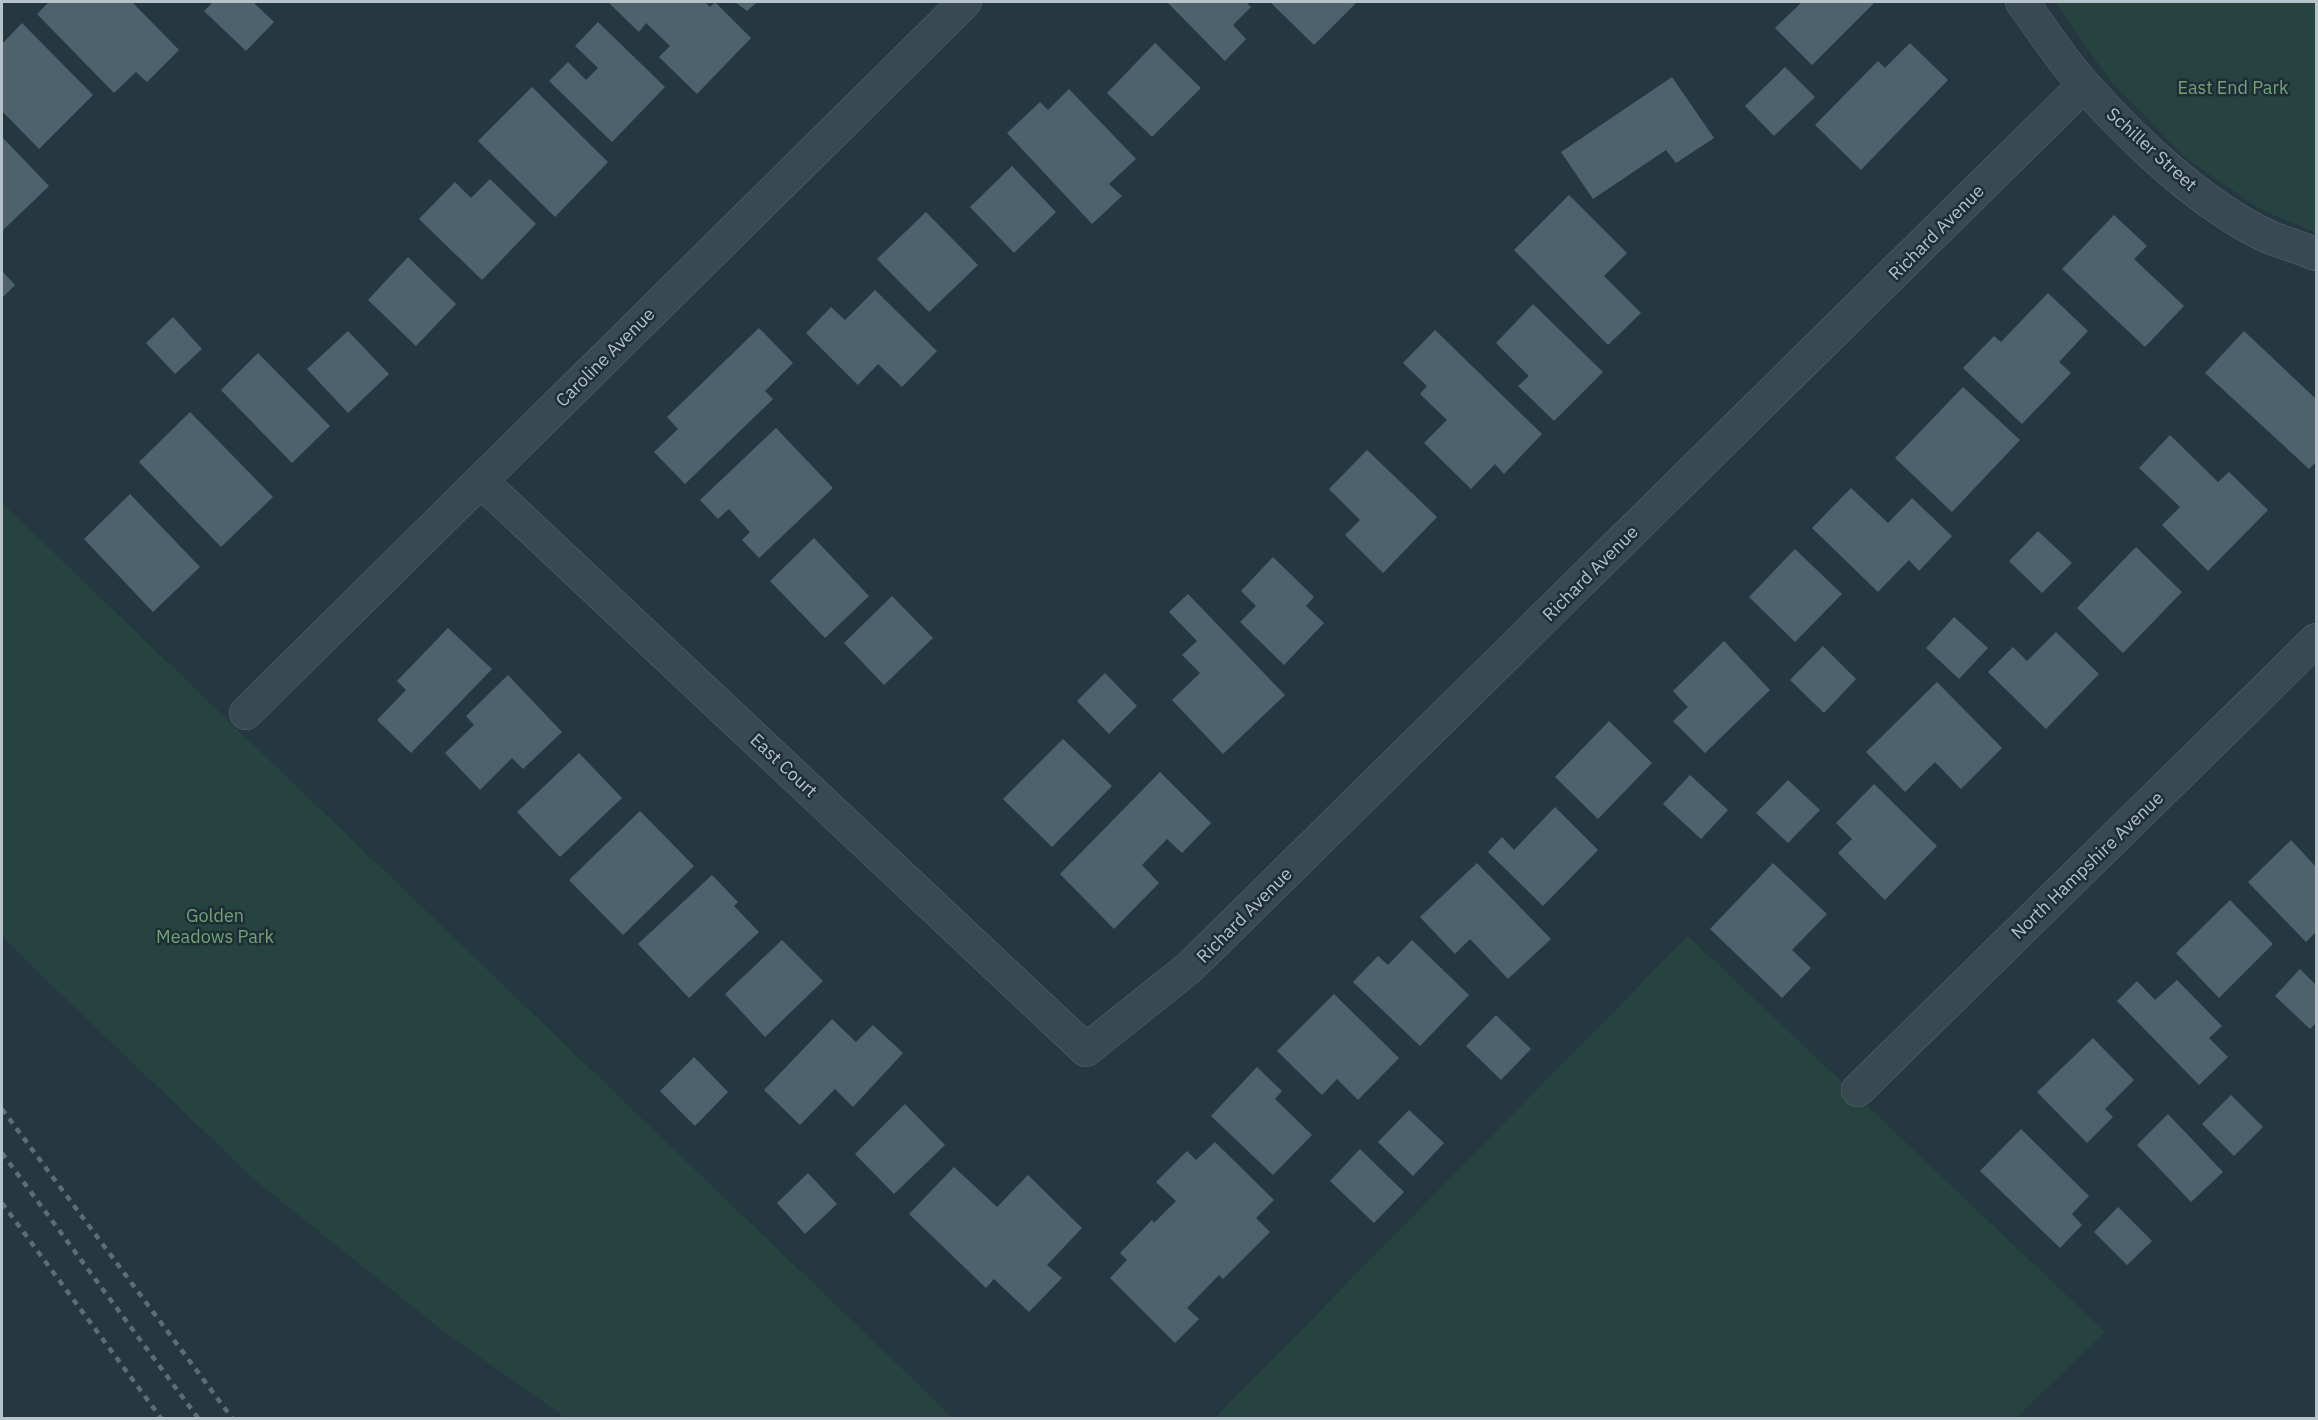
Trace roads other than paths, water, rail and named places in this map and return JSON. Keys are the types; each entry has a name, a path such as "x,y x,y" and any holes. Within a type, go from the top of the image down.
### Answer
{"street":[{"name":"Caroline Avenue","path":"246,713 965,2"},
{"name":"Schiller Street","path":"2022,2 2084,85 2158,160 2188,185 2233,216 2268,236 2316,254"},
{"name":"Richard Avenue","path":"1086,1050 1190,967 2084,85"},
{"name":"East Court","path":"481,481 1086,1050"},
{"name":"North Hampshire Avenue","path":"1857,1089 2316,640"}],"railway":[{"path":"2,1109 232,1418"},
{"path":"2,1153 198,1418"},
{"path":"2,1203 161,1418"}],"park label":[{"name":"East End Park","path":"2233,87"},
{"name":"Golden Meadows Park","path":"215,925"}]}
